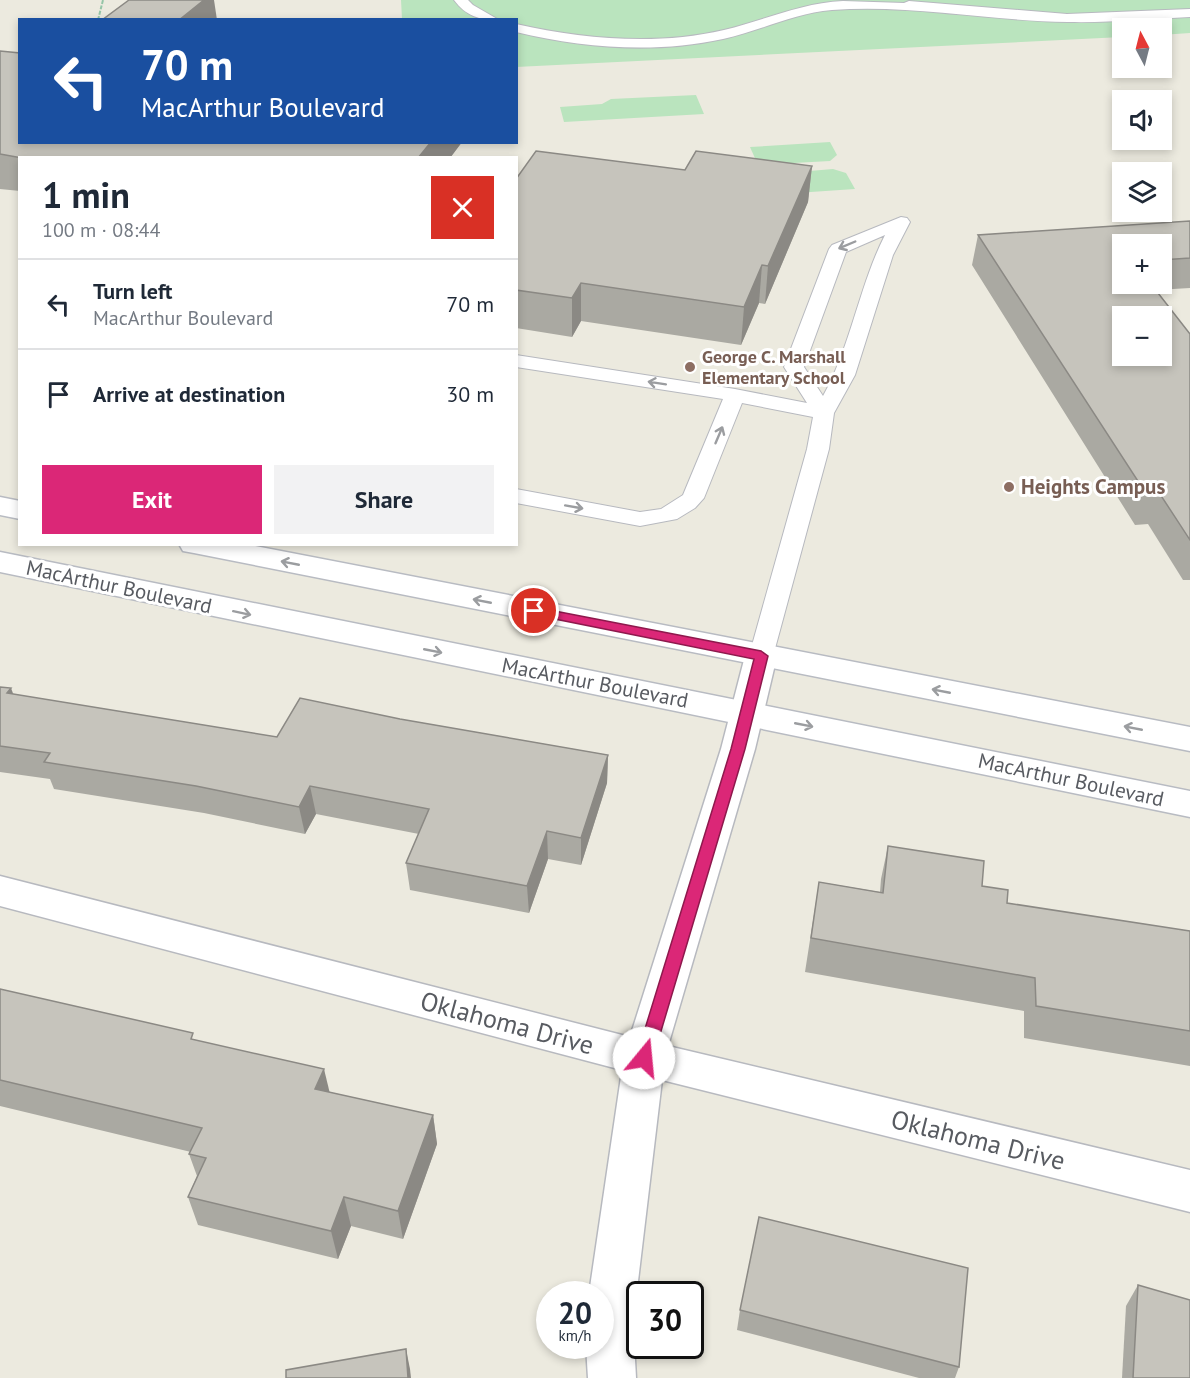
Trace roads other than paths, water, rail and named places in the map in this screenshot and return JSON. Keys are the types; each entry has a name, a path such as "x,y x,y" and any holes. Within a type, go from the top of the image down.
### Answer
{"street":[{"path":"0,506 18,510"},
{"path":"204,546 1190,739"},
{"name":"MacArthur Boulevard","path":"0,562 1190,804"},
{"path":"612,1378 609,1323 644,1058 747,714 761,656"},
{"name":"Oklahoma Drive","path":"0,891 644,1058 1190,1191"}],"lane":[{"path":"461,0 468,8 488,18"},
{"path":"767,21 802,0"},
{"path":"885,0 924,8"},
{"path":"518,29 551,37 608,43 668,42 723,34 830,6 924,8 1067,18 1190,13"},
{"path":"761,656 818,449 825,413 845,375 884,255 901,222 838,249 794,367 825,413"},
{"path":"518,361 735,396 825,413"},
{"path":"518,496 640,519 661,518 680,510 693,498 735,396"}],"place":[{"name":"George C. Marshall Elementary School","path":"690,367"},
{"name":"Heights Campus","path":"1009,487"}]}
